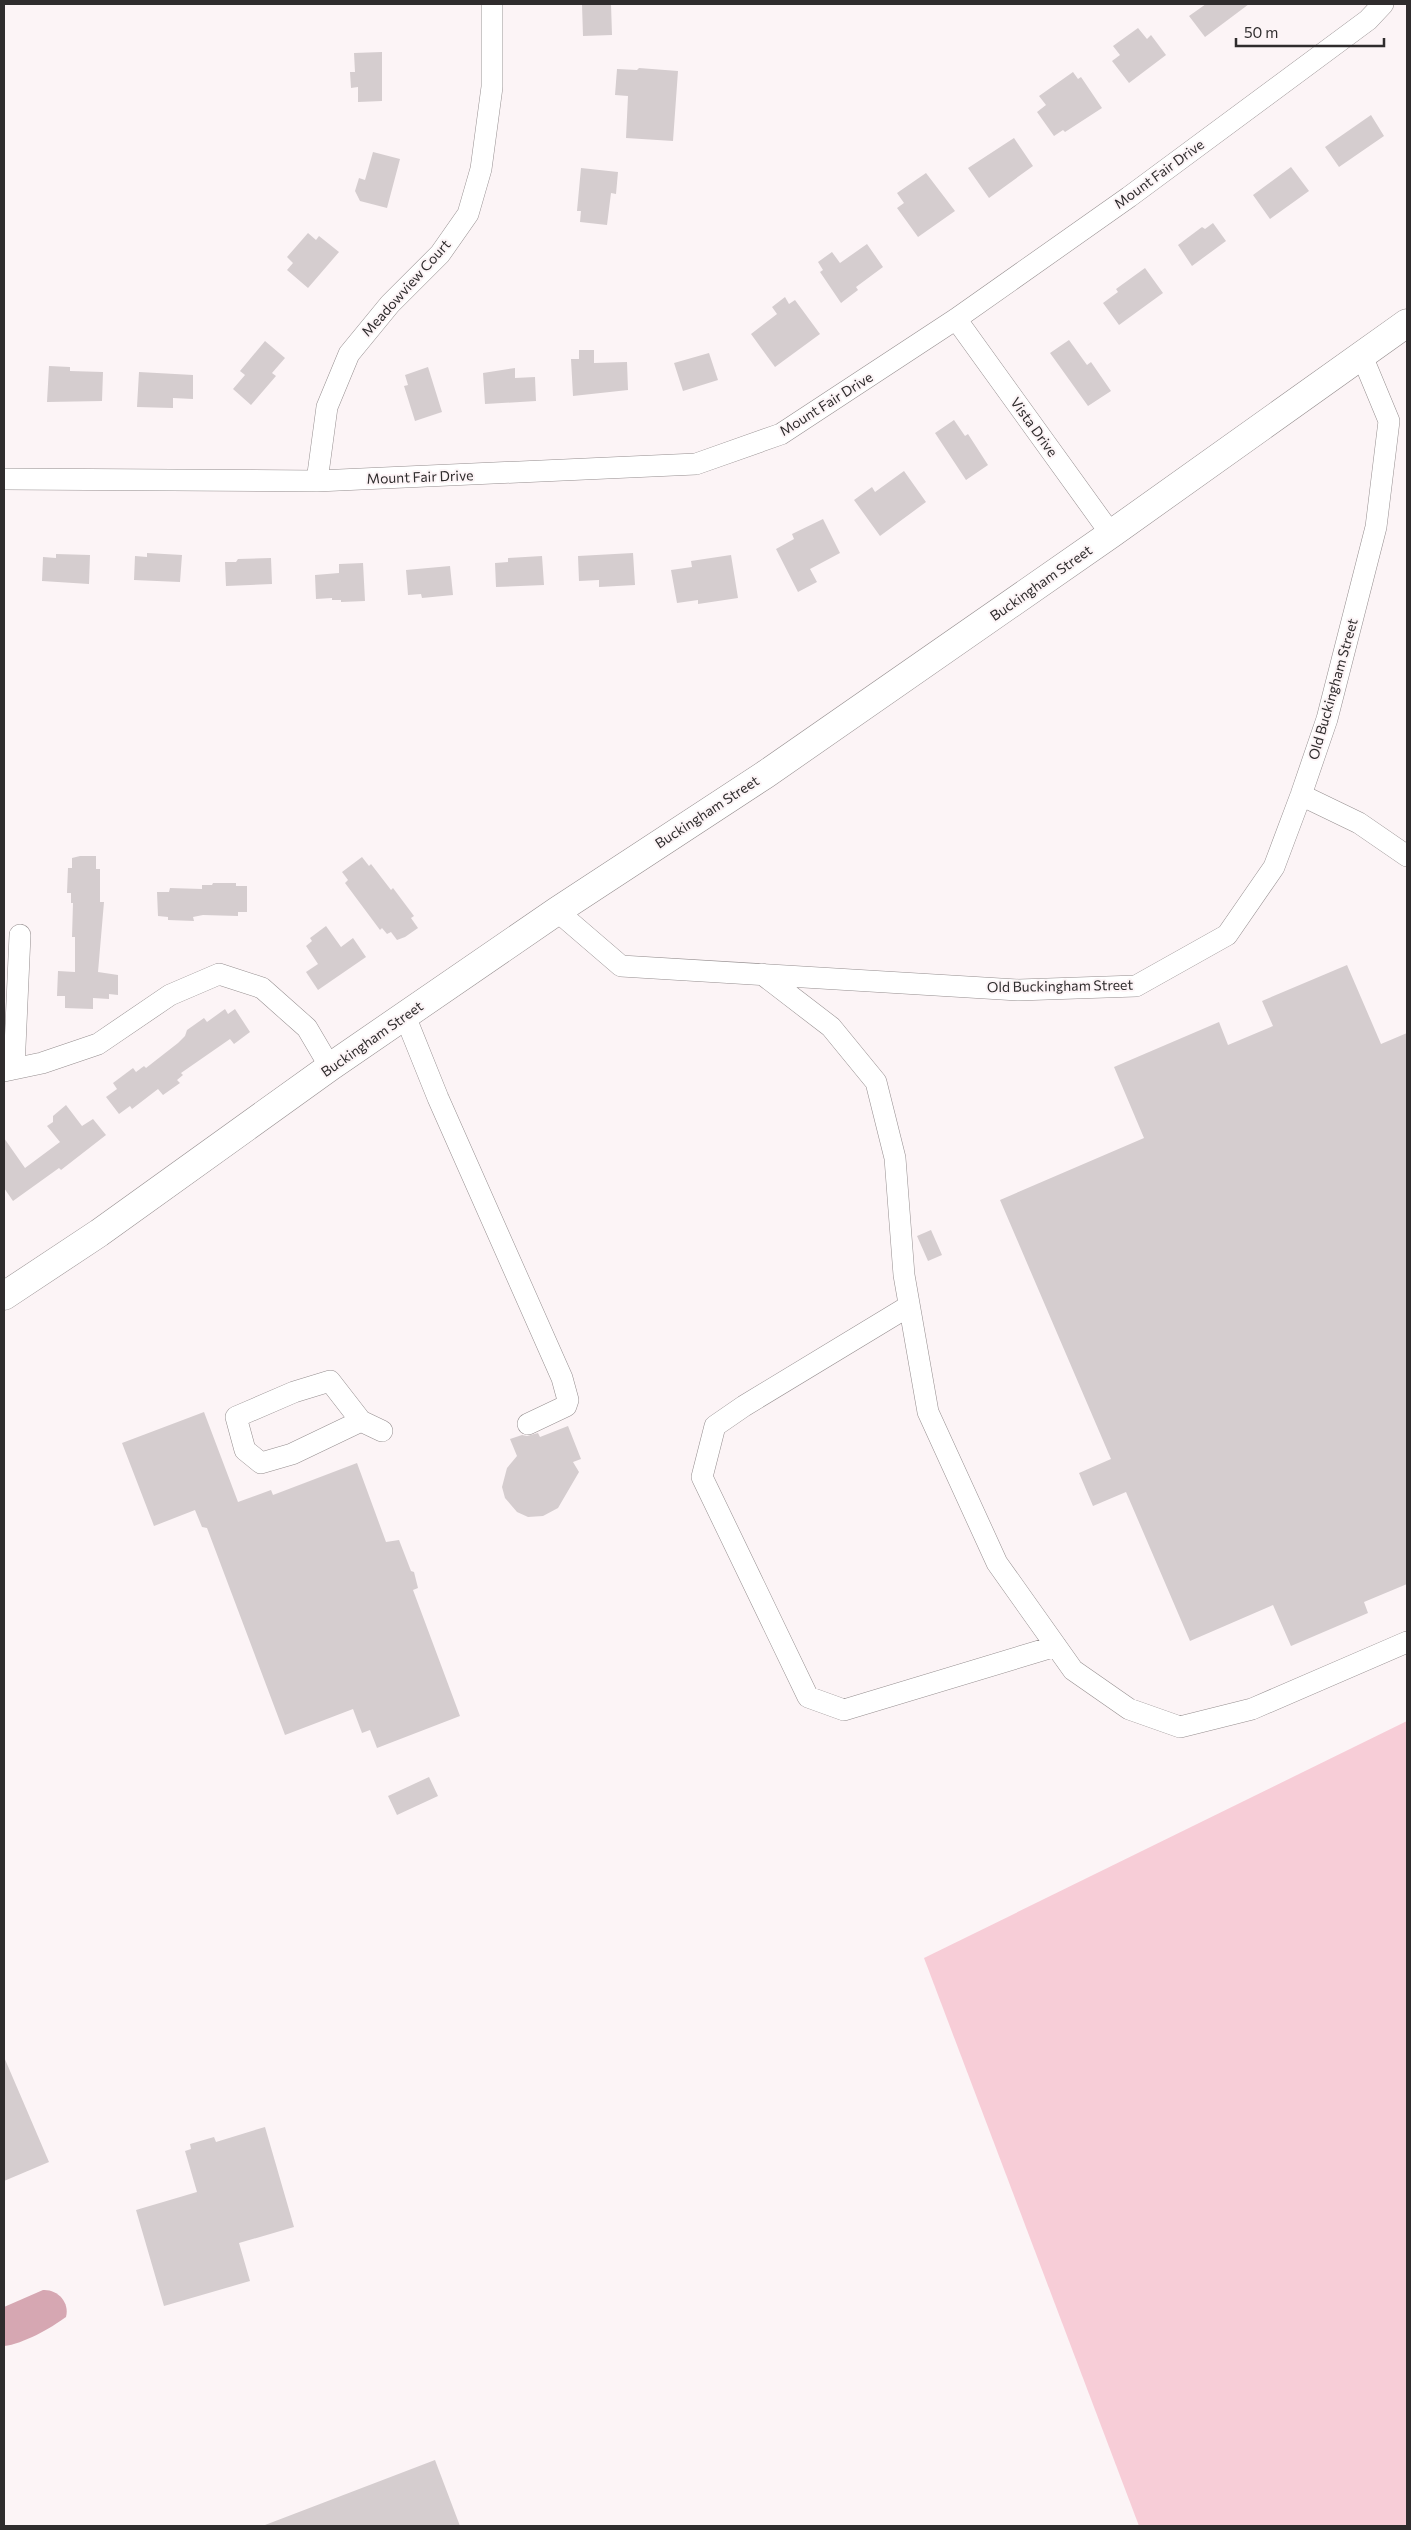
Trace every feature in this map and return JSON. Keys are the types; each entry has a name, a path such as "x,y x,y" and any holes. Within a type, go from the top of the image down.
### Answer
{"main road":[{"name":"Buckingham Street","path":"4,1296 99,1232 330,1067 557,911 766,774 1111,534 1407,323"}],"street":[{"name":"Meadowview Court","path":"317,482 327,407 349,354 390,304 440,254 468,214 481,169 492,87 492,4"},
{"name":"Mount Fair Drive","path":"4,479 317,482 696,464 781,434 956,320 1161,174 1368,20 1383,4"},
{"name":"Vista Drive","path":"956,320 1111,534"},
{"name":"Old Buckingham Street","path":"557,911 621,966 1018,990 1136,986 1227,935 1274,866 1301,795 1327,719 1376,527 1389,421 1362,356"},
{"path":"1301,795 1359,823 1407,856"},
{"path":"20,936 9,1070 42,1063 98,1044 170,995 219,974 262,988 307,1028 330,1067"},
{"path":"762,974 831,1027 876,1082 895,1158 904,1275 928,1412 997,1563 1073,1670 1129,1709 1180,1727 1252,1709 1407,1642"},
{"path":"405,1016 442,1107 562,1378 568,1400 566,1406 528,1424"},
{"path":"909,1306 744,1406 715,1426 702,1477 808,1697 844,1710 1056,1646"},
{"path":"361,1421 292,1454 261,1463 245,1450 236,1417 294,1392 330,1381 361,1421 382,1431"}],"shaded area":[{"path":"1407,1721 1407,2526 1139,2526 924,1958"},
{"path":"43,2290 53,2292 61,2298 66,2306 66,2317 28,2339 4,2346 4,2307"}],"building":[{"path":"582,4 611,4 612,35 583,36"},
{"path":"1206,4 1249,4 1205,37 1189,16"},
{"path":"1138,28 1147,39 1151,35 1166,55 1129,83 1112,61 1120,55 1113,46"},
{"path":"382,52 382,101 358,102 358,87 351,88 350,72 355,72 354,53"},
{"path":"639,68 678,71 673,141 626,138 628,96 615,95 617,69 637,70"},
{"path":"1073,72 1078,79 1081,77 1102,108 1065,132 1063,130 1054,136 1037,112 1046,105 1039,96"},
{"path":"1371,115 1384,136 1339,167 1325,147"},
{"path":"1014,138 1033,166 989,198 968,168"},
{"path":"373,152 400,159 387,208 360,201 355,191 359,178 365,180"},
{"path":"1291,167 1309,191 1270,219 1253,195"},
{"path":"581,168 618,172 616,194 611,193 607,225 580,222 581,211 577,211"},
{"path":"926,173 955,211 918,237 897,208 904,203 897,193"},
{"path":"1213,223 1226,241 1192,266 1178,245 1202,227 1205,229"},
{"path":"308,233 316,240 319,236 339,252 308,288 287,270 293,263 287,257"},
{"path":"867,244 883,267 856,287 858,290 841,303 820,272 823,270 818,262 832,252 840,263"},
{"path":"1145,268 1163,293 1119,325 1103,303 1118,292 1116,289"},
{"path":"785,297 789,304 795,300 820,334 775,367 751,334 777,314 772,307"},
{"path":"1069,340 1087,365 1091,362 1111,391 1088,406 1050,353"},
{"path":"265,341 285,358 272,373 276,376 251,405 233,389 245,375 240,371"},
{"path":"579,350 594,350 594,363 627,362 628,390 573,396 571,359 579,359"},
{"path":"709,353 718,380 683,391 674,363"},
{"path":"49,366 70,367 70,371 103,372 102,401 47,402"},
{"path":"428,367 442,412 415,421 404,386 408,385 405,375"},
{"path":"515,368 515,378 535,377 536,401 485,404 483,373"},
{"path":"139,372 193,375 193,399 173,398 173,408 137,407"},
{"path":"954,420 965,436 968,434 988,465 966,480 935,433"},
{"path":"904,471 926,502 880,536 854,500 872,487 875,492"},
{"path":"823,519 840,553 810,569 817,582 798,592 776,549 794,539 792,534"},
{"path":"147,553 182,555 180,582 134,580 135,556 147,557"},
{"path":"633,553 635,585 599,587 599,580 579,581 578,556"},
{"path":"56,554 90,555 89,584 42,581 43,557 56,558"},
{"path":"731,555 738,598 698,604 698,600 677,603 671,570 692,567 691,561"},
{"path":"542,556 544,585 496,587 495,563 508,562 508,558"},
{"path":"271,558 272,584 226,586 225,562 236,562 238,559"},
{"path":"363,563 365,601 341,602 341,600 332,600 332,598 316,599 315,575 339,573 339,564"},
{"path":"450,566 453,595 422,598 421,594 408,595 406,570"},
{"path":"96,856 96,869 100,869 100,902 104,902 98,972 118,975 118,995 109,994 109,999 93,998 93,1009 65,1008 65,996 57,996 58,971 75,972 75,937 72,937 73,903 71,903 71,893 67,893 68,868 72,868 72,858"},
{"path":"362,857 369,866 371,864 391,890 393,888 414,916 411,918 418,928 405,937 397,940 391,932 387,934 382,928 380,930 345,883 348,880 342,872"},
{"path":"213,883 236,883 236,886 247,886 247,912 238,912 238,916 203,915 193,917 194,921 168,920 168,917 158,916 157,892 169,892 170,888 202,889 202,885 212,885"},
{"path":"326,926 341,947 353,938 366,957 318,990 306,972 318,964 306,946 312,941 310,938"},
{"path":"1347,965 1381,1044 1407,1033 1407,1584 1364,1602 1368,1613 1291,1646 1273,1605 1190,1641 1126,1492 1093,1506 1079,1473 1111,1459 1000,1200 1144,1138 1114,1067 1219,1022 1228,1045 1273,1026 1262,1001"},
{"path":"225,1009 228,1014 235,1009 250,1032 234,1044 230,1039 181,1073 183,1075 177,1080 180,1083 163,1095 158,1089 132,1109 130,1106 119,1114 106,1097 117,1089 113,1083 133,1068 136,1072 144,1066 146,1068 178,1043 185,1036 187,1030 204,1018 207,1022"},
{"path":"66,1105 82,1126 93,1119 106,1135 61,1170 59,1168 13,1201 4,1188 4,1138 25,1168 60,1142 47,1126 53,1122 53,1116"},
{"path":"931,1230 942,1255 928,1261 917,1236"},
{"path":"204,1412 238,1502 271,1490 273,1495 357,1463 386,1542 399,1540 411,1571 414,1572 418,1588 413,1590 460,1716 377,1748 370,1730 362,1733 353,1709 285,1735 207,1528 202,1527 195,1510 154,1526 122,1443"},
{"path":"568,1426 581,1459 573,1462 579,1472 558,1508 543,1516 528,1517 517,1512 505,1498 502,1487 507,1468 517,1456 510,1439 538,1433 540,1437"},
{"path":"429,1777 438,1796 397,1815 388,1796"},
{"path":"4,2057 49,2162 4,2181"},
{"path":"265,2127 294,2227 239,2243 250,2281 164,2306 136,2210 197,2192 185,2151 191,2149 190,2144 214,2137 216,2142"},
{"path":"435,2460 460,2526 265,2526 265,2525"}]}
